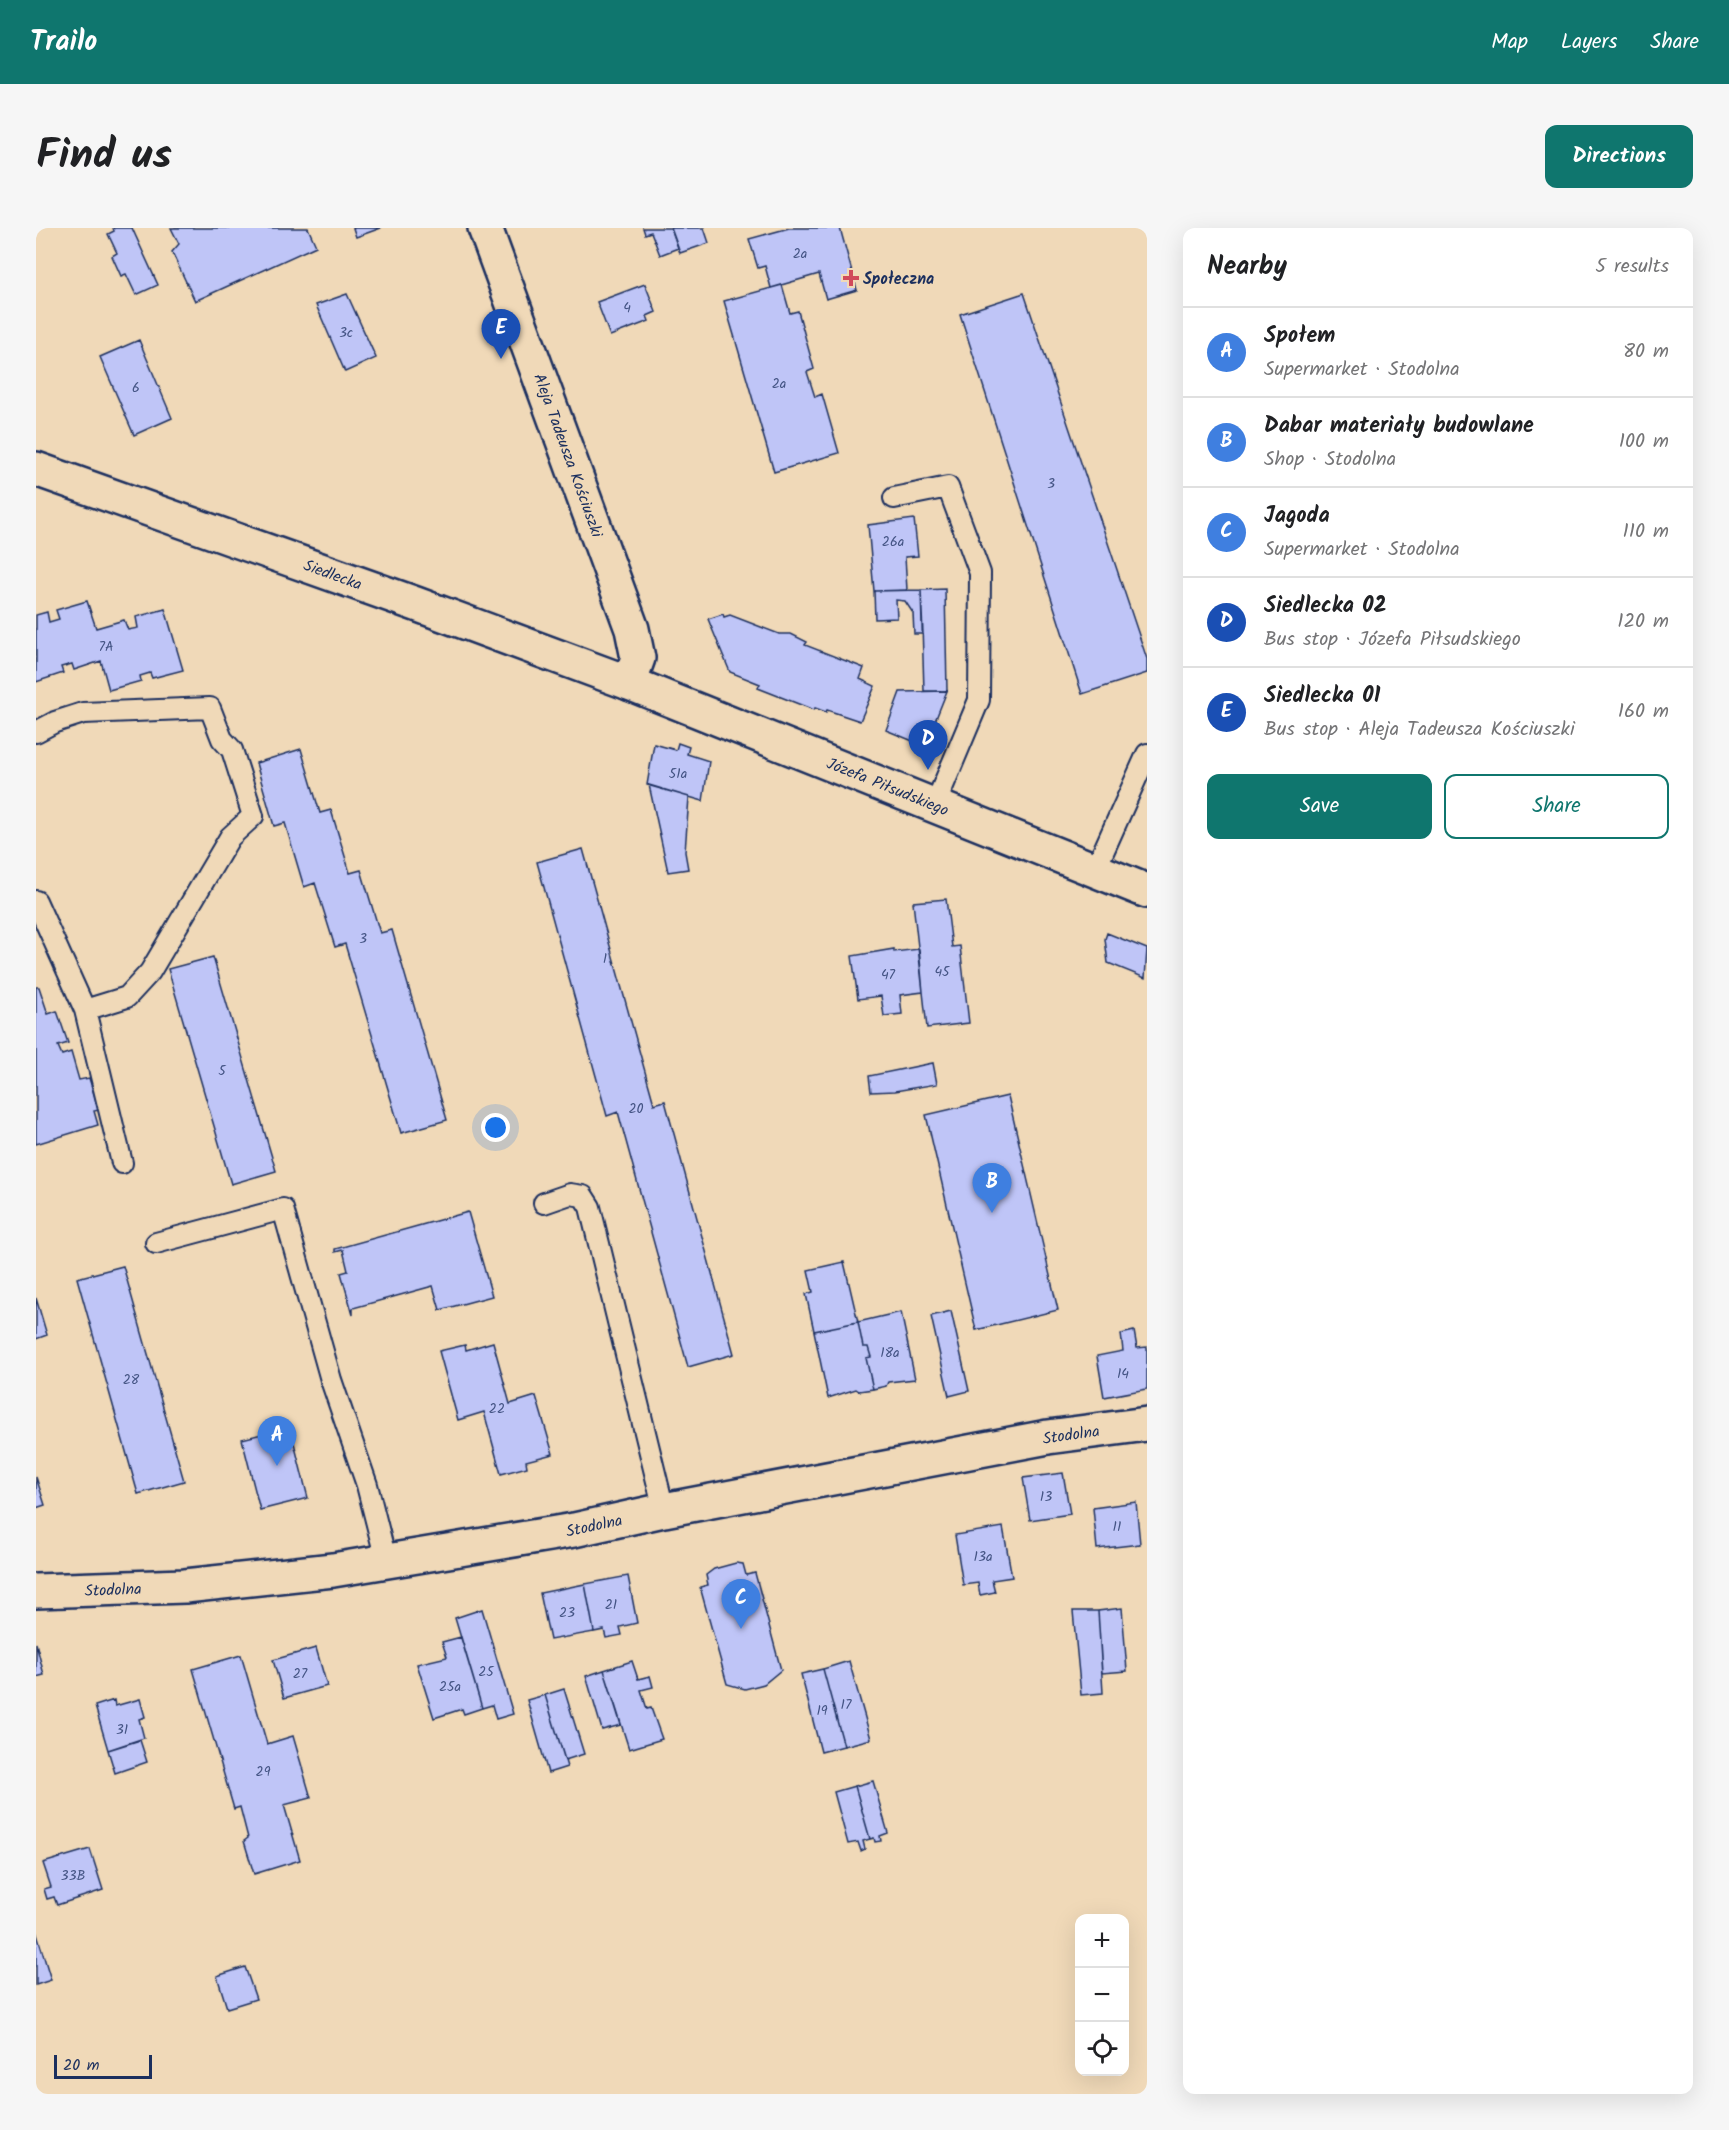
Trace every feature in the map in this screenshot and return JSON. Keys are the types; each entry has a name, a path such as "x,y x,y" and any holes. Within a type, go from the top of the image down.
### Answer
{"street":[{"name":"Aleja Tadeusza Kościuszki","path":"484,228 632,629 638,658 629,683"},
{"name":"Siedlecka","path":"36,469 394,596 629,683"},
{"name":"Józefa Piłsudskiego","path":"629,683 1147,891"},
{"name":"Stodolna","path":"36,1592 185,1586 333,1570 574,1530 664,1510 1048,1437 1147,1424"}],"lane":[{"path":"894,498 948,487 980,573 979,700 935,805"},
{"path":"36,732 55,722 83,713 210,708 222,739 232,750 253,816 230,837 150,972 127,997 85,1010"},
{"path":"1095,870 1147,754"},
{"path":"36,902 85,1010 122,1163"},
{"path":"544,1203 570,1194 583,1196 590,1207 664,1510"},
{"path":"156,1243 283,1209 331,1380 367,1485 386,1560"}],"building":[{"path":"113,228 132,228 158,285 136,295 126,274 121,276 112,256 117,253 108,234 114,231"},
{"path":"171,228 308,228 316,246 195,301 172,252 179,244"},
{"path":"353,228 381,228 356,237"},
{"path":"643,228 671,228 678,248 660,255 651,232 645,234"},
{"path":"671,228 704,228 709,243 680,253"},
{"path":"789,228 840,228 857,290 826,299 819,274 771,288 765,266 758,268 749,239"},
{"path":"645,284 656,312 647,316 649,321 610,336 597,302"},
{"path":"782,285 790,313 798,311 814,369 807,372 815,397 822,394 839,453 774,472 724,301"},
{"path":"1024,293 1147,659 1147,673 1082,694 960,314"},
{"path":"347,294 376,358 345,372 316,305"},
{"path":"139,340 172,418 134,435 100,357"},
{"path":"914,519 918,556 905,557 907,590 874,591 868,525"},
{"path":"945,589 947,691 924,691 921,590"},
{"path":"921,590 923,634 914,634 913,613 905,601 896,600 897,618 875,619 874,591"},
{"path":"87,601 96,628 124,620 128,630 138,628 136,617 165,609 183,670 152,678 150,673 140,676 141,681 109,690 101,661 74,670 72,664 61,667 63,673 36,682 36,615 47,612 49,622 59,619 56,610"},
{"path":"723,614 724,617 730,615 779,634 791,634 807,642 805,645 864,668 860,679 875,686 860,721 827,710 826,712 815,708 814,710 758,688 760,684 730,672 708,619"},
{"path":"947,691 925,746 886,730 900,692"},
{"path":"678,743 689,747 687,754 709,761 703,801 647,785 654,744 676,750"},
{"path":"301,749 320,813 331,810 350,873 361,870 380,933 392,930 447,1120 401,1133 345,944 335,947 315,883 304,887 285,823 274,826 256,763"},
{"path":"649,785 689,797 685,852 688,869 668,872"},
{"path":"583,849 654,1104 665,1101 734,1354 688,1367 618,1112 607,1116 537,862"},
{"path":"946,899 952,947 960,946 969,1023 927,1028 913,902"},
{"path":"1107,933 1147,949 1145,978 1108,963 1105,939"},
{"path":"894,949 894,952 919,949 923,992 900,995 902,1014 884,1016 881,996 858,999 852,956"},
{"path":"213,957 276,1171 231,1184 168,969"},
{"path":"36,987 39,987 48,1014 57,1011 68,1043 58,1046 62,1055 71,1052 79,1080 89,1078 99,1110 94,1111 98,1125 36,1144"},
{"path":"933,1063 937,1084 895,1091 871,1092 869,1076"},
{"path":"1008,1096 1058,1310 976,1330 926,1115"},
{"path":"468,1212 492,1296 440,1310 433,1286 353,1308 353,1315 341,1273 348,1271 343,1250 335,1252 335,1249"},
{"path":"844,1262 858,1322 814,1331 806,1294 813,1292 808,1270"},
{"path":"123,1266 184,1481 138,1494 77,1278"},
{"path":"36,1298 47,1335 36,1339"},
{"path":"951,1311 969,1391 949,1396 931,1316"},
{"path":"901,1312 915,1379 888,1382 886,1386 873,1389 866,1358 871,1357 868,1347 863,1347 858,1322"},
{"path":"858,1322 863,1347 868,1347 871,1357 866,1358 873,1389 859,1391 856,1389 828,1398 814,1331"},
{"path":"1134,1331 1137,1348 1147,1347 1147,1389 1104,1397 1097,1356 1123,1351 1121,1334"},
{"path":"493,1342 510,1404 536,1396 553,1454 526,1461 527,1467 501,1474 484,1412 458,1420 439,1351 465,1345 466,1350"},
{"path":"290,1427 308,1498 260,1510 242,1439"},
{"path":"1063,1473 1070,1514 1030,1520 1023,1478"},
{"path":"36,1477 45,1505 36,1508"},
{"path":"1136,1502 1140,1544 1097,1549 1093,1508"},
{"path":"1003,1527 1012,1577 992,1580 995,1592 980,1595 978,1583 963,1585 955,1535"},
{"path":"736,1563 743,1564 746,1575 755,1573 781,1670 764,1684 745,1689 727,1684 700,1587 708,1585 706,1575 714,1569"},
{"path":"628,1576 637,1623 620,1627 622,1635 606,1638 604,1630 594,1632 585,1584"},
{"path":"585,1584 594,1632 550,1640 540,1593"},
{"path":"1122,1608 1127,1671 1102,1673 1098,1611"},
{"path":"482,1609 513,1714 496,1719 492,1705 482,1708 455,1618"},
{"path":"1073,1611 1098,1611 1103,1693 1081,1695"},
{"path":"461,1637 482,1708 464,1714 462,1709 434,1718 417,1664 447,1657 442,1642"},
{"path":"36,1643 44,1675 36,1677"},
{"path":"316,1648 327,1686 284,1698 273,1660"},
{"path":"241,1655 267,1744 293,1736 311,1798 284,1805 300,1860 254,1874 244,1841 248,1838 240,1807 234,1809 193,1669"},
{"path":"632,1661 638,1679 650,1676 653,1687 641,1690 647,1709 651,1708 662,1739 629,1749 604,1670"},
{"path":"849,1661 871,1739 844,1746 823,1669"},
{"path":"823,1669 844,1746 821,1752 801,1674"},
{"path":"604,1670 621,1725 602,1730 586,1676"},
{"path":"564,1689 584,1754 565,1760 545,1695"},
{"path":"545,1695 567,1767 548,1773 527,1700"},
{"path":"140,1699 145,1717 139,1719 144,1738 108,1750 95,1706 114,1700 115,1706"},
{"path":"140,1740 147,1762 115,1773 108,1750"},
{"path":"873,1781 888,1833 880,1836 881,1841 875,1842 874,1838 870,1839 855,1786"},
{"path":"855,1786 870,1839 863,1841 865,1849 861,1851 858,1842 848,1844 834,1792"},
{"path":"90,1849 103,1890 57,1905 54,1897 47,1899 44,1889 51,1887 43,1863"},
{"path":"36,1931 51,1980 36,1985"},
{"path":"245,1967 256,1999 227,2008 217,1976"}],"place":[{"name":"Społeczna","path":"851,278"},
{"name":"Siedlecka 01","path":"501,359"},
{"name":"Siedlecka 02","path":"928,770"},
{"name":"Dabar materiały budowlane","path":"992,1213"},
{"name":"Społem","path":"277,1466"},
{"name":"Jagoda","path":"741,1629"}]}
